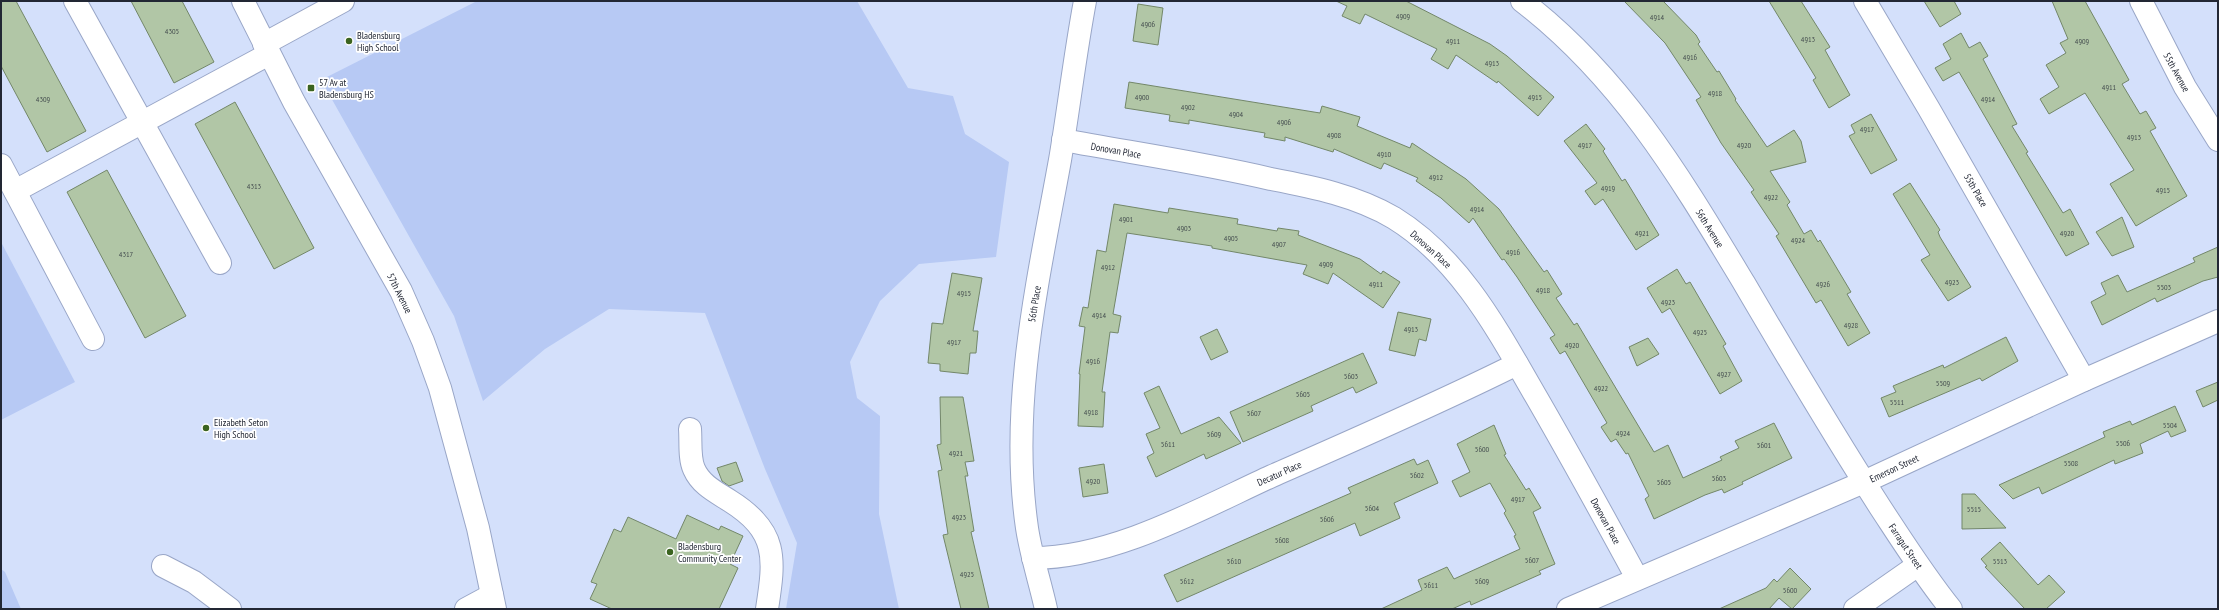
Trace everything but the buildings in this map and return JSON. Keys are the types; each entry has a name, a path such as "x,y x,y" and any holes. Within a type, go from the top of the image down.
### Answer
{"street":[{"path":"76,1 220,263"},
{"name":"57th Avenue","path":"243,1 305,122 401,291 423,340 440,388 478,528 494,602"},
{"path":"15,191 143,122 267,49 343,1"},
{"name":"56th Place","path":"1046,609 1027,528 1023,478 1022,414 1025,362 1085,1"},
{"name":"56th Avenue","path":"1522,1 1573,44 1601,72 1642,123 1719,241 1864,482"},
{"name":"55th Place","path":"1865,1 1929,109 2084,380"},
{"name":"55th Avenue","path":"2141,1 2185,87 2218,140"},
{"name":"Donovan Place","path":"1063,140 1246,173 1331,192 1393,218 1423,240 1453,269 1483,307 1517,364 1637,578"},
{"path":"1,165 94,339"},
{"name":"Emerson Street","path":"1568,609 1637,578 1864,482 2084,380 2218,321"},
{"name":"Decatur Place","path":"1033,558 1057,558 1078,555 1139,535 1413,414 1517,364"},
{"path":"690,429 693,468 703,482 753,519 765,534 772,549 773,560 767,609"},
{"name":"Farragut Street","path":"1864,482 1918,565 1952,609"},
{"path":"1855,609 1918,565"},
{"path":"163,566 194,582 230,609"},
{"path":"466,609 494,602"}],"shaded area":[{"path":"477,1 857,1 908,88 953,96 965,134 1009,162 996,257 919,264 880,301 850,362 857,398 880,416 879,514 899,609 786,609 797,543 765,469 705,313 609,309 545,349 483,401 454,316 321,80"},
{"path":"1,242 75,382 1,420"},
{"path":"1,569 5,572 21,609 1,609"}],"place":[{"name":"Bladensburg High School","path":"349,41"},
{"name":"57 Av at Bladensburg HS","path":"311,88"},
{"name":"Elizabeth Seton High School","path":"206,428"},
{"name":"Bladensburg Community Center","path":"670,552"}]}
